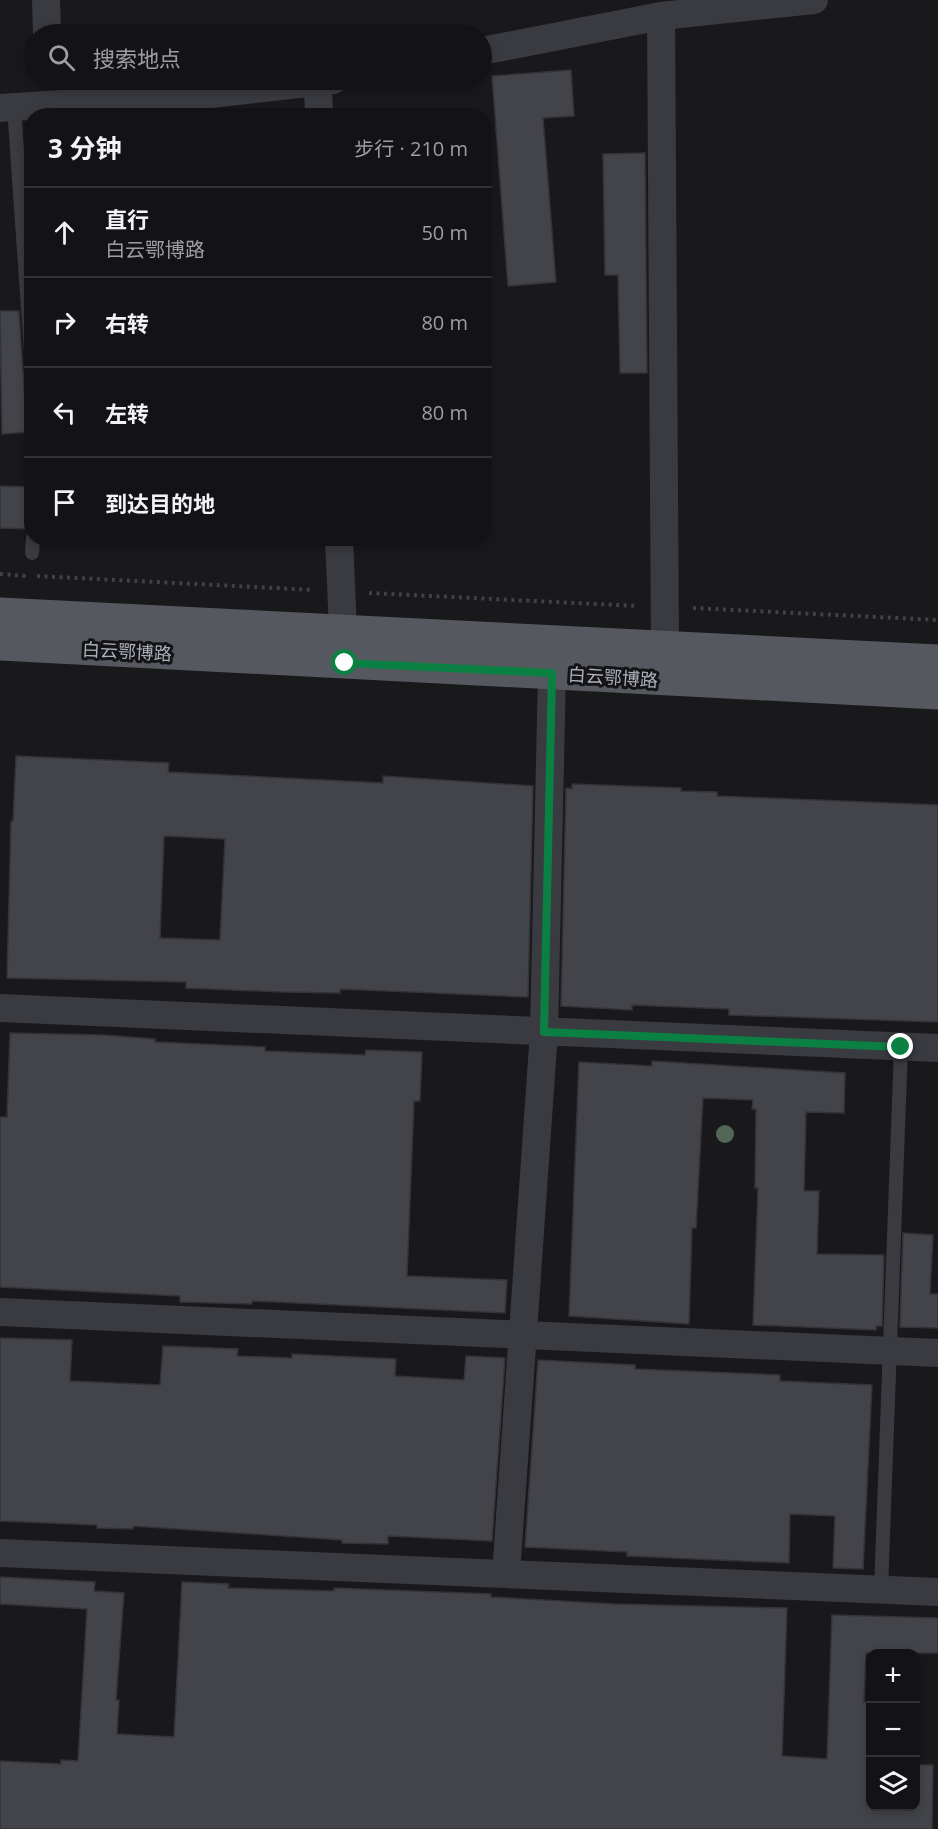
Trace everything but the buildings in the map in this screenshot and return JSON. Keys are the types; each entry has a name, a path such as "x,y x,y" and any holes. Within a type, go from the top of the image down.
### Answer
{"main road":[{"name":"白云鄂博路","path":"0,614 938,661"},
{"name":"白云鄂博路","path":"0,644 938,693"}],"street":[{"path":"46,0 46,24"},
{"path":"492,49 661,16 814,0"},
{"path":"661,16 665,647"},
{"path":"7,108 47,92 211,94 246,90"},
{"path":"320,108 323,90"},
{"path":"339,546 343,631"},
{"path":"506,1574 544,1032 552,673"},
{"path":"0,1008 938,1048"},
{"path":"0,1312 938,1353"},
{"path":"0,1552 938,1592"}],"lane":[{"path":"7,108 24,283"},
{"path":"32,546 32,553"},
{"path":"881,1590 901,1047"}],"path":[{"path":"0,574 938,620"}],"route":[{"path":"345,663 552,673 544,1032 901,1047"}]}
